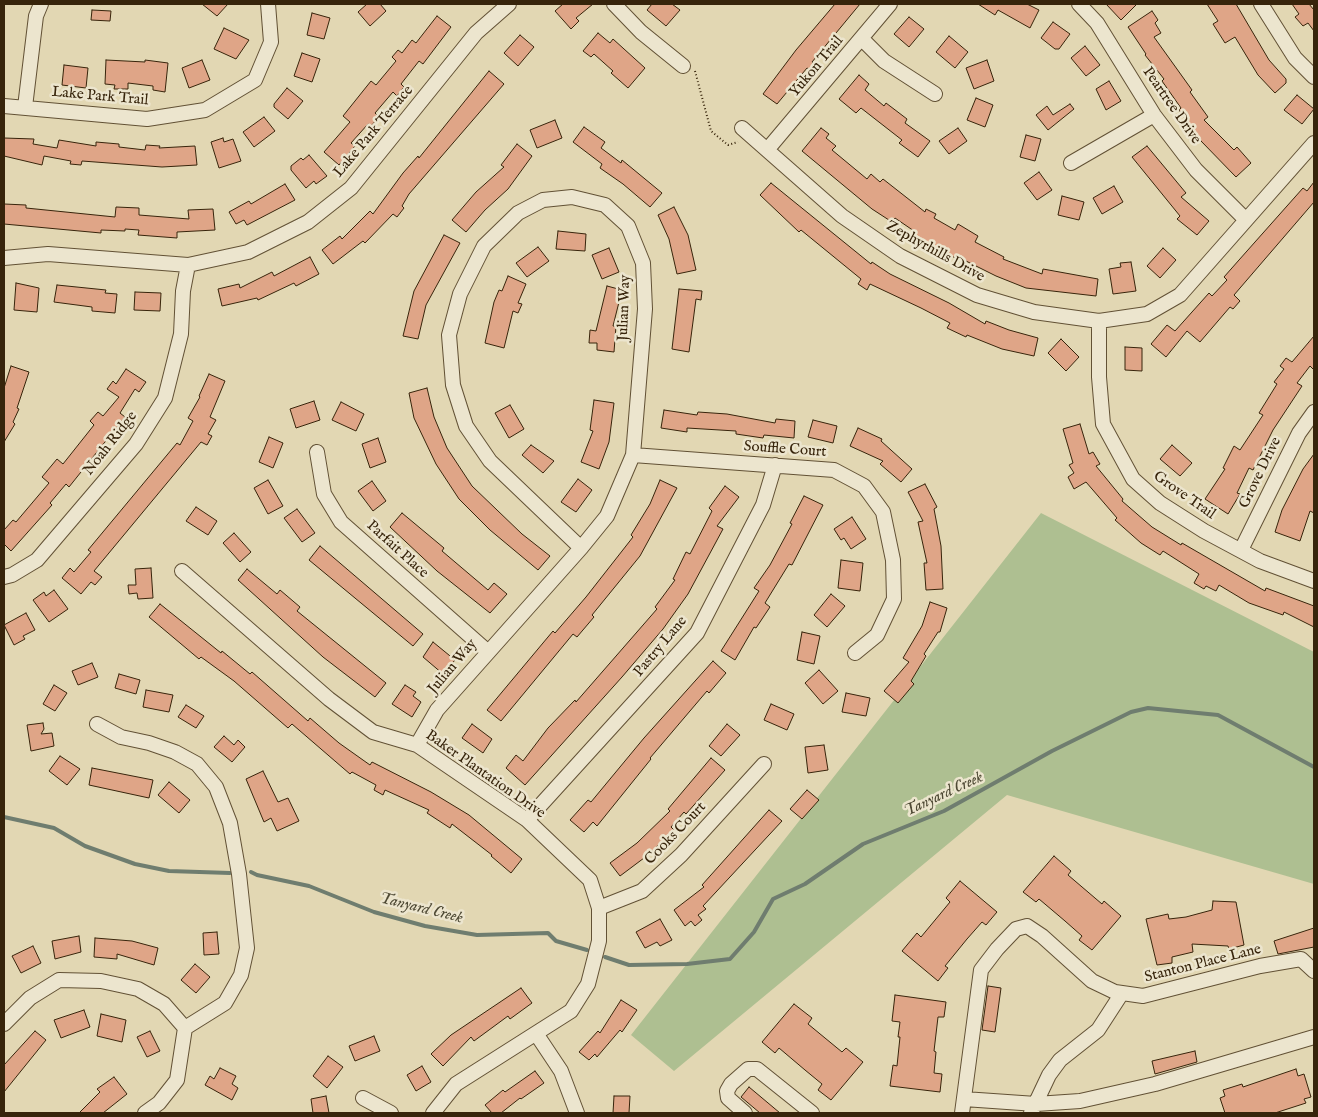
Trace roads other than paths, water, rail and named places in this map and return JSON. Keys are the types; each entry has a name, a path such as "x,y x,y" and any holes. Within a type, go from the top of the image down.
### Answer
{"street":[{"path":"25,107 36,16 41,4"},
{"name":"Lake Park Trail","path":"4,106 147,119 205,110 256,80 271,42 268,4"},
{"name":"Lake Park Terrace","path":"4,258 48,254 188,265 248,252 308,222 351,188 476,33 509,4"},
{"path":"614,4 641,32 682,66"},
{"name":"Yukon Trail","path":"767,150 890,4"},
{"name":"Peartree Drive","path":"1079,4 1097,23 1154,115 1196,170 1246,219"},
{"path":"1261,4 1294,58 1314,77"},
{"path":"862,38 884,61 935,94"},
{"path":"1071,163 1154,115"},
{"name":"Zephyrhills Drive","path":"746,131 842,216 900,256 987,298 1034,312 1099,321 1147,314 1180,295 1314,142"},
{"name":"Julian Way","path":"417,745 437,710 487,651 581,548 607,516 632,455 645,309 643,263 628,226 605,205 572,197 543,200 518,213 484,246 460,294 449,335 453,385 466,426 490,461 581,548"},
{"name":"Noah Ridge","path":"4,577 12,575 37,560 136,444 164,398 181,334 183,290 188,265"},
{"name":"Grove Trail","path":"1099,321 1099,377 1104,424 1133,479 1167,507 1204,531 1260,561 1314,581"},
{"name":"Grove Drive","path":"1241,550 1299,433 1314,412"},
{"name":"Parfait Place","path":"317,452 324,494 341,522 487,651"},
{"name":"Souffle Court","path":"632,455 834,470 864,486 882,512 893,560 894,599 876,635 855,653"},
{"name":"Pastry Lane","path":"527,820 697,633 763,505 775,465"},
{"name":"Baker Plantation Drive","path":"182,571 329,699 373,732 417,745 527,820 590,880 599,908 599,941 588,984 571,1012 456,1084 433,1113"},
{"path":"97,724 120,737 166,749 197,764 216,787 230,823 240,874 247,948 241,975 225,1003 185,1028 177,1080 160,1103 145,1113"},
{"name":"Cooks Court","path":"599,908 642,891 681,855 764,764"},
{"name":"Stanton Place Lane","path":"962,1113 981,970 1016,929 1027,926 1042,936 1092,981 1122,993 1143,996 1260,966 1301,959 1314,971"},
{"path":"4,1024 30,998 59,980 92,981 138,989 164,1004 185,1028"},
{"path":"1037,1111 1049,1075 1060,1060 1098,1030 1122,993"},
{"path":"537,1035 562,1071 577,1113"},
{"path":"964,1099 1037,1111 1110,1096 1314,1037"},
{"path":"745,1113 728,1098 727,1091 731,1084 748,1069 757,1069 812,1113"},
{"path":"363,1098 391,1113"}],"waterway":[{"name":"Tanyard Creek","path":"605,957 629,965 687,964 730,959 754,932 773,899 805,884 863,844 944,811 1052,751 1131,712 1148,708 1218,715 1314,767"},
{"name":"Tanyard Creek","path":"4,817 54,828 85,846 135,864 169,871 230,873"},
{"name":"Tanyard Creek","path":"251,872 257,875 309,886 374,912 425,926 477,935 548,933 556,941 587,950"}]}
